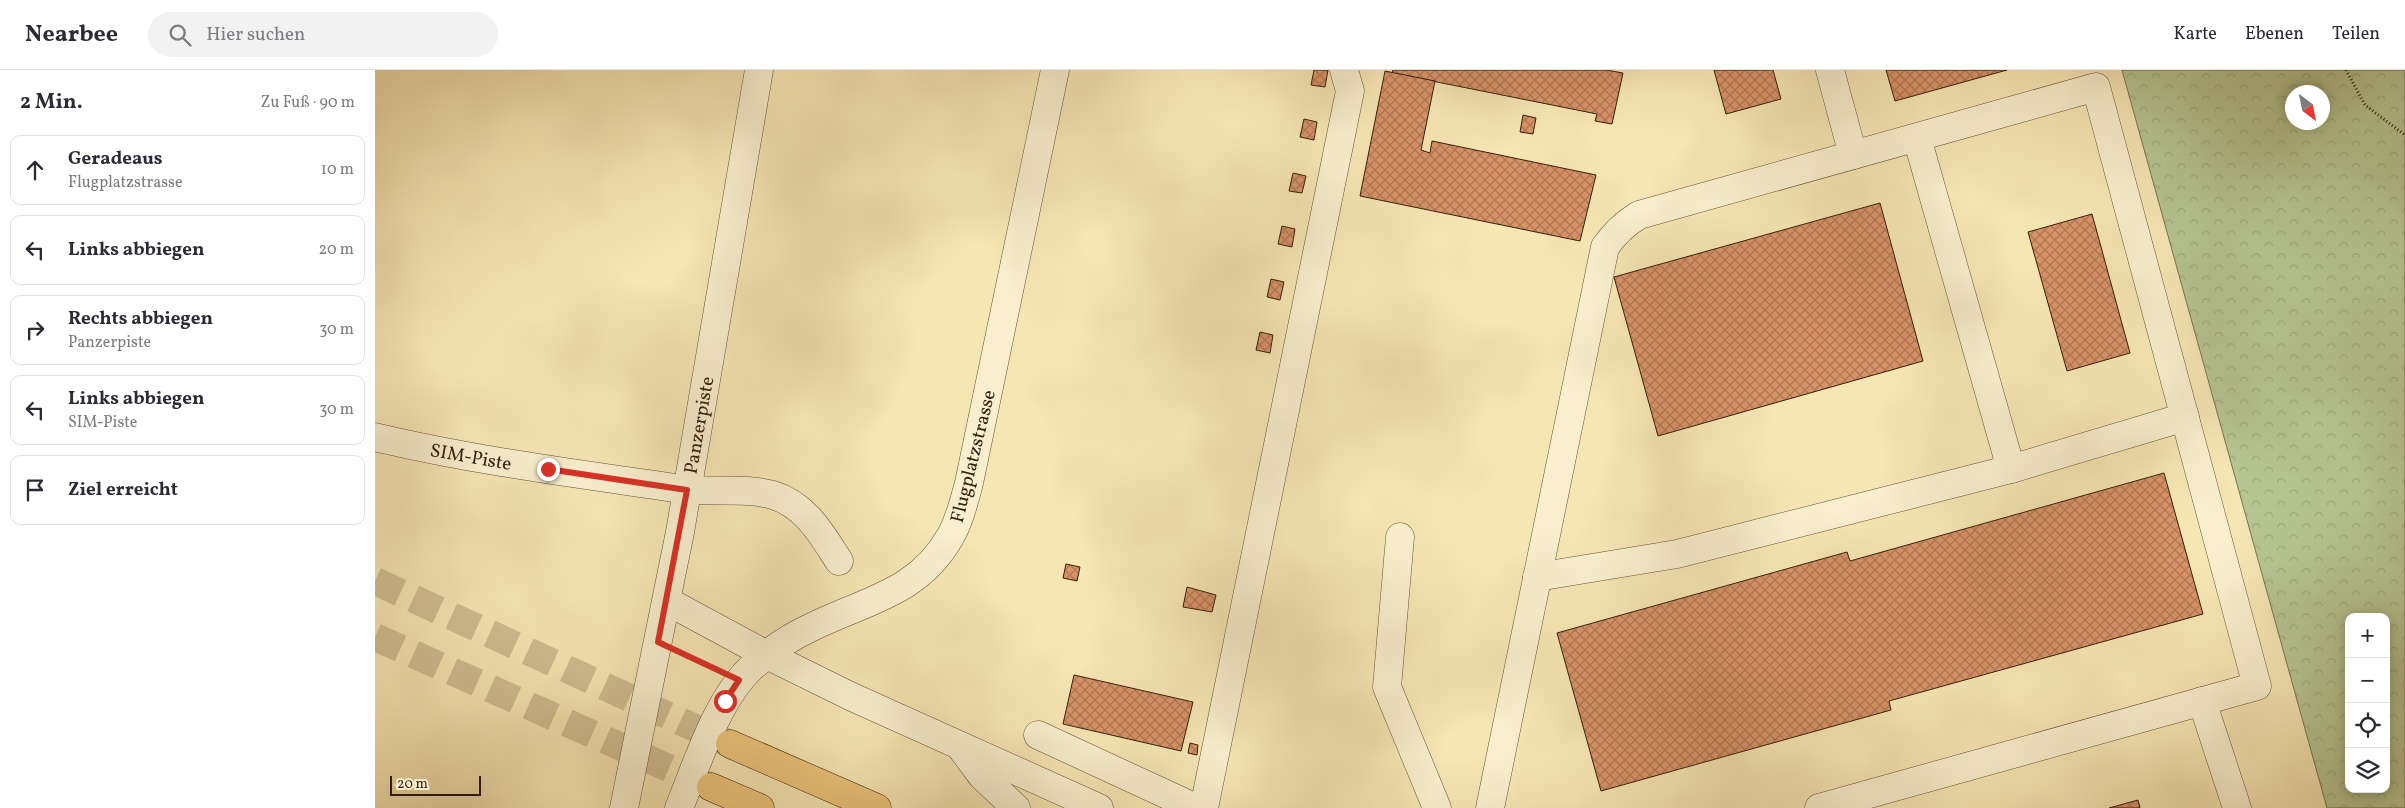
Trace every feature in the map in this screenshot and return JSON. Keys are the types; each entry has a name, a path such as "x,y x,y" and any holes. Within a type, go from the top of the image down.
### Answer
{"highway":[{"path":"730,744 877,808"},
{"path":"711,787 760,808"}],"street":[{"name":"Panzerpiste","path":"624,808 667,601 759,70"},
{"name":"Flugplatzstrasse","path":"679,808 725,701 739,680 767,655 815,625 902,588 918,576 951,536 961,513 969,483 1055,70"},
{"path":"1205,808 1350,91 1344,70"},
{"path":"1830,70 1853,155"},
{"path":"1490,808 1605,247 1613,234 1625,223 1639,215 1917,138 2092,79 2257,686 1819,808"},
{"path":"1917,138 2011,469"},
{"path":"1537,577 1677,554 2011,469 2185,417"},
{"name":"SIM-Piste","path":"375,437 417,447 539,468 687,490 773,495 794,505 814,522 839,561"},
{"path":"1400,537 1387,686 1437,808"},
{"path":"667,601 767,655 961,747 1099,808"},
{"path":"2202,701 2237,808"},
{"path":"1038,735 1185,803 1187,808"},
{"path":"961,747 982,776 1016,808"}],"path":[{"path":"2346,70 2365,105 2405,135"},
{"path":"658,642 739,680"}],"green space":[{"path":"2122,70 2405,70 2405,808 2327,808"}],"building":[{"path":"1314,70 1328,70 1325,87 1311,85"},
{"path":"1393,70 1606,70 1623,73 1612,124 1595,121 1597,114 1392,73"},
{"path":"1714,70 1773,70 1781,99 1726,114"},
{"path":"1886,70 2007,70 1895,101"},
{"path":"1385,71 1435,81 1421,150 1430,153 1432,141 1596,175 1580,241 1360,196"},
{"path":"1523,115 1536,118 1533,134 1520,132"},
{"path":"1304,119 1317,122 1314,140 1300,137"},
{"path":"1293,173 1306,176 1302,193 1289,191"},
{"path":"1880,203 1923,361 1658,436 1614,277"},
{"path":"2092,214 2130,353 2067,371 2028,232"},
{"path":"1282,226 1295,229 1292,247 1278,244"},
{"path":"1271,279 1284,282 1280,300 1267,297"},
{"path":"1260,332 1273,335 1270,353 1256,350"},
{"path":"2164,473 2203,614 1889,701 1891,710 1601,791 1557,633 1847,552 1850,561"},
{"path":"1066,564 1080,567 1077,581 1063,578"},
{"path":"1187,587 1216,595 1212,612 1183,607"},
{"path":"1074,675 1193,702 1181,751 1063,724"},
{"path":"1190,743 1198,745 1197,755 1188,753"},
{"path":"2138,800 2140,808 2109,808"}],"tunnel":[{"path":"375,581 730,744"},
{"path":"375,637 711,787"}],"route":[{"path":"548,469 687,490 658,642 739,680 725,701"}]}
